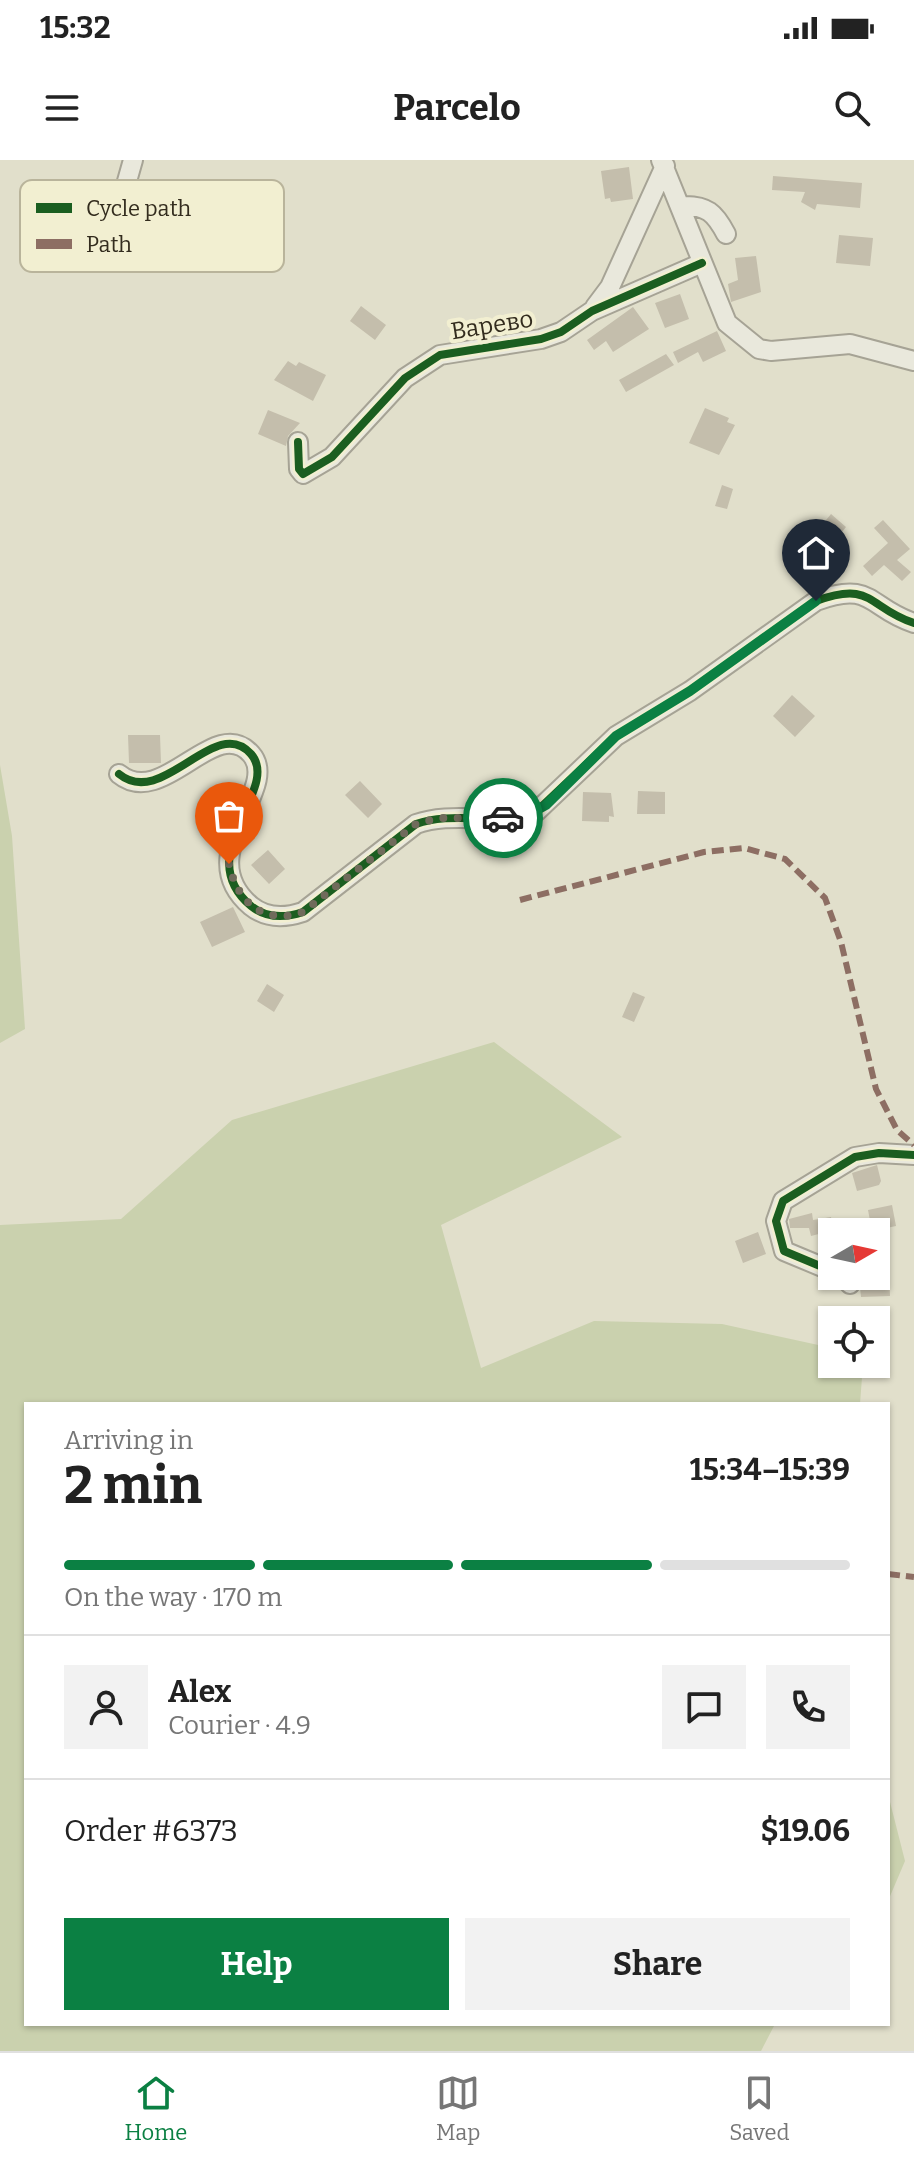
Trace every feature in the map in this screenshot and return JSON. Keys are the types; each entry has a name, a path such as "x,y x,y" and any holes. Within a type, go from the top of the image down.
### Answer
{"street":[{"path":"127,180 133,160"},
{"path":"663,163 727,323 759,349 772,351 850,344 914,361"},
{"path":"592,311 610,287 663,163"},
{"path":"682,206 697,205 714,212 726,234"},
{"name":"Варево","path":"298,442 303,474 332,457 405,378 440,355 541,339 561,332 592,311 702,263"},
{"path":"119,774 133,784 145,784 213,748 234,745 247,750 255,760 258,775 228,852 232,880 256,910 280,917 294,915 303,912 416,824 438,818 521,817 537,811 616,736 690,691 816,601 839,593 858,593 914,623"},
{"path":"818,1265 784,1251 776,1221 778,1208 821,1175 855,1157 879,1153 914,1155"}],"green space":[{"path":"0,765 12,836 25,1029 0,1043"},
{"path":"494,1042 622,1137 441,1225 481,1368 594,1321 722,1324 818,1345 818,1378 862,1378 860,1402 24,1402 24,2026 774,2026 761,2051 0,2051 0,1225 121,1219 232,1120"},
{"path":"890,1802 905,1861 890,1896"}],"building":[{"path":"629,167 633,199 611,202 610,198 605,199 601,171"},
{"path":"773,176 862,183 860,208 817,204 815,210 801,202 805,192 772,190"},
{"path":"839,235 873,238 870,266 836,263"},
{"path":"756,256 761,292 731,302 728,284 738,280 735,258"},
{"path":"680,294 689,319 665,328 655,303"},
{"path":"361,306 386,325 375,340 350,321"},
{"path":"633,307 649,329 613,352 606,341 594,350 587,340"},
{"path":"717,331 726,351 703,362 698,352 678,363 673,352"},
{"path":"666,354 674,365 626,392 619,380"},
{"path":"288,361 296,366 299,362 326,375 313,401 274,380"},
{"path":"705,408 729,418 727,422 735,425 719,455 689,443"},
{"path":"268,410 300,423 288,436 286,446 258,434"},
{"path":"722,485 733,489 727,509 715,506"},
{"path":"831,514 846,527 829,548 814,535"},
{"path":"883,520 910,549 897,560 911,572 902,581 884,565 872,576 863,566 888,543 874,528"},
{"path":"792,695 815,716 795,737 773,716"},
{"path":"128,735 160,735 161,763 129,763"},
{"path":"360,781 382,804 368,818 345,795"},
{"path":"638,791 665,792 665,814 637,814"},
{"path":"583,792 611,793 614,817 609,816 609,822 582,821"},
{"path":"268,850 285,869 269,884 251,865"},
{"path":"233,907 245,932 212,947 200,922"},
{"path":"267,984 284,995 274,1012 257,1001"},
{"path":"633,992 645,997 634,1022 622,1017"},
{"path":"877,1165 879,1185 857,1191 852,1173"},
{"path":"892,1205 896,1226 890,1227 890,1218 870,1218 868,1210"},
{"path":"812,1213 813,1220 818,1219 818,1234 811,1236 809,1228 790,1228 789,1219"},
{"path":"758,1232 766,1254 743,1263 735,1241"},
{"path":"860,1290 890,1290 890,1296 861,1297"}],"marked path":[{"path":"520,900 704,852 744,848 785,859 825,898 841,942 876,1089 897,1130 914,1145"},
{"path":"890,1574 914,1577"}],"cycle path":[{"path":"298,442 299,469 303,474 332,457 405,378 440,355 541,339 561,332 592,311 702,263"},
{"path":"119,774 136,782 153,780 221,745 237,745 251,754 257,768 255,785 232,844 229,865 234,886 257,910 276,916 290,915 303,912 416,824 446,818 507,818 537,811 616,736 690,691 816,601 849,593 860,595 914,623"},
{"path":"818,1265 784,1251 776,1221 783,1201 855,1157 879,1153 914,1155"}],"way so far":[{"path":"229,864 237,890 256,910 280,917 294,915 303,912 416,824 438,818 503,818"}],"route":[{"path":"503,818 528,815 546,805 585,763 616,736 690,691 816,601"}]}
